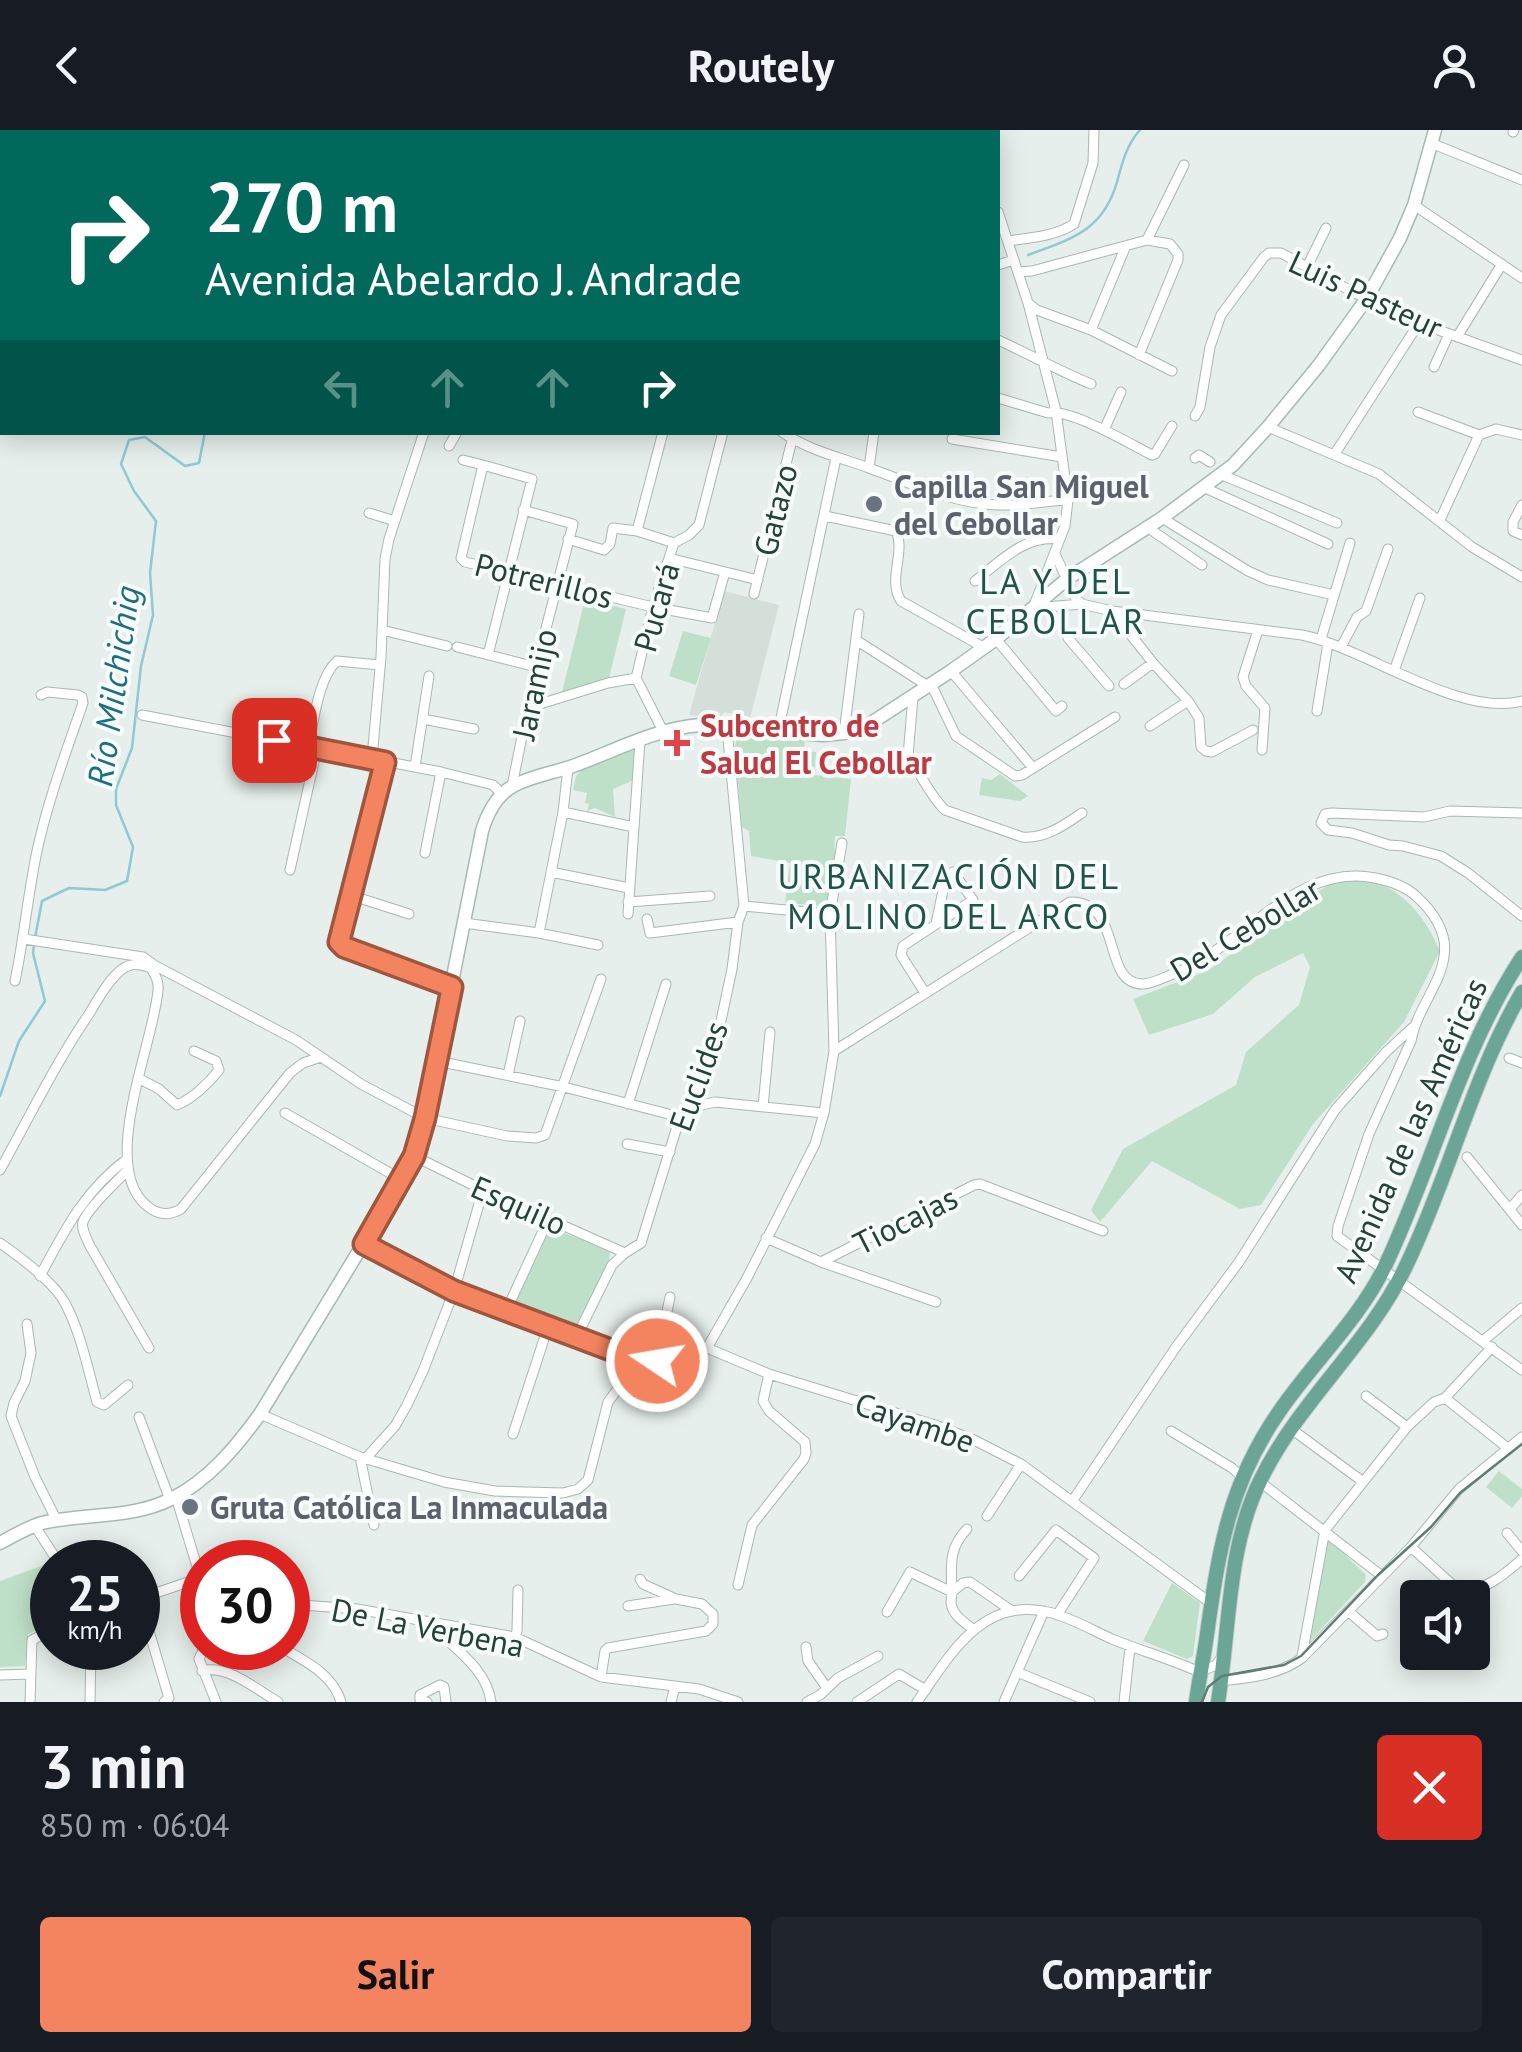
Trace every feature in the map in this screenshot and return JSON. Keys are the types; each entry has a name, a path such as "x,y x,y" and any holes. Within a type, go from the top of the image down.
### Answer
{"main road":[{"name":"Avenida de las Américas","path":"1205,1700 1205,1647 1223,1534 1242,1477 1280,1410 1384,1270 1474,1044 1502,987 1522,957"},
{"name":"Avenida de las Américas","path":"1205,1700 1221,1681 1236,1555 1259,1481 1290,1428 1364,1334 1399,1280 1492,1054 1522,992"}],"street":[{"path":"1008,240 1036,237 1074,224 1093,162 1094,130"},
{"path":"0,1543 35,1526 136,1510 173,1499 219,1463 260,1414 414,1156 437,1062 482,830 507,790 663,732 701,725 823,735 868,725 996,639 1066,580 1162,518 1233,465 1319,364 1367,298 1414,205 1433,136 1522,180"},
{"path":"1147,240 1184,165"},
{"path":"1414,205 1522,278"},
{"path":"1000,218 1028,303 1056,411 1068,500 1067,520 1034,608"},
{"path":"1307,267 1326,228"},
{"path":"1018,272 1147,240 1170,244 1178,260 1139,354"},
{"path":"1092,330 1126,248"},
{"name":"Luis Pasteur","path":"1196,416 1213,331 1220,315 1269,253 1281,253 1419,322 1522,360"},
{"path":"1000,263 1012,260"},
{"path":"1434,367 1502,264"},
{"path":"1028,303 1172,370"},
{"path":"1334,455 1419,322"},
{"path":"1000,341 1091,384"},
{"path":"1104,430 1121,392"},
{"path":"1000,399 1048,413 1056,411 1152,455 1172,426"},
{"path":"1418,412 1479,435 1496,429 1522,434"},
{"path":"1268,427 1379,474 1472,547 1522,578"},
{"path":"372,758 385,559 423,435"},
{"path":"449,446 455,435"},
{"path":"637,531 662,435"},
{"name":"Pucará","path":"663,732 636,678 674,542 689,535 698,524 722,435"},
{"path":"786,435 836,458 962,500 998,505 1068,500"},
{"path":"869,468 874,435"},
{"path":"1440,520 1479,435"},
{"name":"Gatazo","path":"754,594 792,440"},
{"path":"952,440 1062,457"},
{"path":"1194,458 1198,455 1210,462"},
{"path":"778,732 836,458"},
{"path":"463,460 532,478 488,655"},
{"name":"Potrerillos","path":"483,466 461,558 469,564 712,618 725,572"},
{"path":"1220,474 1337,523"},
{"path":"1203,487 1328,544"},
{"path":"1522,505 1513,530 1522,535"},
{"name":"Jaramijo","path":"507,790 573,524 523,510"},
{"path":"370,513 395,522"},
{"path":"824,516 896,530 899,534 894,590 901,600 983,647"},
{"path":"1162,518 1268,580 1334,594"},
{"path":"1147,527 1202,565"},
{"path":"568,539 604,550 610,544 613,528 674,542"},
{"path":"975,580 1026,542 1058,539"},
{"path":"1316,711 1334,594 1350,543"},
{"path":"1341,647 1357,618 1366,611 1388,548"},
{"path":"1055,554 1082,604"},
{"name":"Gatazo","path":"669,558 758,580"},
{"path":"1394,671 1420,598"},
{"path":"1034,608 1082,604 1325,641 1438,690 1474,700 1511,704 1522,701"},
{"path":"1112,611 1188,701 1199,718 1200,747 1212,752 1253,730"},
{"path":"844,733 859,614"},
{"path":"382,630 536,667"},
{"path":"1258,630 1244,677 1246,686 1265,708 1262,750"},
{"path":"1068,638 1109,686"},
{"path":"996,639 1056,710 1062,706"},
{"path":"856,640 930,685 953,732 1015,776 1022,776 1115,717"},
{"path":"290,870 325,676 337,661 380,665"},
{"path":"1124,684 1153,663"},
{"path":"951,671 1033,768"},
{"path":"415,767 430,676"},
{"path":"527,708 636,678"},
{"path":"15,982 27,939 36,853 51,792 83,703 78,695 44,693"},
{"path":"913,697 908,756 940,806 1030,838 1059,828 1082,814"},
{"path":"1150,726 1188,701"},
{"path":"142,714 441,772 507,790"},
{"path":"423,720 474,729"},
{"name":"Euclides","path":"576,1338 612,1265 642,1243 680,1116 715,1048 744,906 727,729"},
{"path":"628,914 640,741"},
{"path":"385,762 339,942 452,987"},
{"path":"539,933 568,768"},
{"path":"425,853 441,772"},
{"path":"1522,813 1450,811 1424,817 1332,813 1325,814 1322,821 1323,828 1328,830 1441,856 1468,872 1522,916"},
{"path":"563,812 634,827"},
{"path":"260,1414 363,1458 444,1482 495,1491 554,1493 584,1485 591,1472 608,1402 620,1386 652,1363 707,1348 815,1144 834,1051 830,914 842,843"},
{"path":"551,872 629,888"},
{"path":"925,994 900,950 974,900 953,872 946,876 936,924"},
{"name":"Del Cebollar","path":"834,1051 1070,902 1097,911 1124,972 1134,982 1147,984 1204,960 1310,885 1348,876 1398,884 1424,904 1441,929 1445,946 1442,966 1413,1026 1411,1042 1370,1134 1336,1231 1384,1270"},
{"path":"350,895 409,914"},
{"path":"628,902 710,896"},
{"path":"744,906 830,914"},
{"path":"646,919 650,933 712,919 738,922"},
{"path":"464,923 598,946"},
{"path":"27,939 144,956 152,967 158,990 138,1078 128,1164 138,1197 148,1208 162,1214 182,1209 290,1074 303,1062 321,1056"},
{"path":"0,1170 48,1078 104,989 130,965 152,967 296,1040 361,1084 425,1118 507,1136 536,1138 545,1136 601,980"},
{"path":"628,1104 666,984"},
{"path":"508,1076 520,1020"},
{"path":"1074,1500 1238,1262 1335,1110 1413,1026"},
{"path":"763,1107 770,1032"},
{"path":"138,1078 177,1105 184,1102 219,1070 216,1062 194,1051"},
{"path":"1508,1058 1522,1063"},
{"path":"437,1062 564,1087 680,1116 708,1102 824,1113"},
{"path":"285,1113 402,1180"},
{"path":"627,1144 670,1152"},
{"name":"Esquilo","path":"414,1156 624,1253"},
{"path":"1467,1157 1522,1225"},
{"path":"40,1276 76,1210 99,1182 128,1164"},
{"path":"128,1164 83,1222 83,1229 149,1348"},
{"name":"Tiocajas","path":"821,1262 980,1184 1102,1231"},
{"path":"363,1458 394,1426 424,1371 454,1291 483,1190"},
{"path":"1510,1209 1522,1195"},
{"path":"506,1311 549,1218"},
{"path":"766,1238 821,1262 936,1302"},
{"path":"0,1243 64,1300 98,1402 104,1405 128,1385"},
{"path":"364,1244 454,1291 652,1363"},
{"path":"1384,1270 1522,1370"},
{"path":"652,1363 670,1298"},
{"path":"1302,1658 1325,1530 1407,1427 1434,1402 1445,1398 1522,1308"},
{"path":"26,1324 31,1353 11,1416 34,1477 58,1521"},
{"path":"513,1434 548,1327"},
{"name":"Cayambe","path":"707,1348 769,1374 974,1440 1021,1464 1074,1500 1212,1604"},
{"path":"738,1584 752,1525 806,1453 805,1442 769,1412 762,1401 769,1374"},
{"path":"1366,1396 1407,1427"},
{"path":"1445,1398 1510,1449"},
{"path":"140,1417 187,1540"},
{"path":"1290,1428 1362,1481"},
{"path":"1171,1431 1242,1477"},
{"path":"1221,1681 1271,1673 1302,1658 1410,1547 1459,1489 1522,1437"},
{"path":"363,1458 374,1525"},
{"path":"987,1516 1021,1464"},
{"path":"1259,1481 1382,1576"},
{"path":"35,1526 44,1540"},
{"path":"967,1529 953,1546 952,1610 974,1629"},
{"path":"1018,1576 1056,1530 1094,1558 1057,1615"},
{"path":"1507,1533 1522,1550"},
{"path":"1410,1547 1463,1591 1495,1580 1522,1559"},
{"path":"887,1612 910,1572 952,1592"},
{"path":"601,1678 608,1648 711,1628 714,1618 708,1607 676,1598 643,1584 640,1579"},
{"path":"952,1592 970,1582 1012,1612"},
{"path":"515,1637 518,1590"},
{"path":"628,1606 676,1598"},
{"name":"De La Verbena","path":"310,1606 356,1609 515,1637 601,1678 699,1690 734,1701"},
{"path":"917,1702 958,1643 988,1620 1012,1612 1044,1611 1057,1615 1130,1647 1203,1671 1216,1665 1224,1652"},
{"path":"1004,1702 1044,1611"},
{"path":"1348,1612 1370,1632 1383,1634"},
{"path":"428,1622 478,1670 491,1702"},
{"path":"1124,1702 1130,1647"},
{"path":"806,1648 808,1662 827,1688"},
{"path":"808,1702 838,1678 878,1656"},
{"path":"310,1665 326,1675 341,1702"},
{"path":"160,1667 170,1699 164,1702"},
{"path":"216,1702 202,1671 212,1668 278,1702"},
{"path":"30,1670 30,1702"},
{"path":"90,1702 91,1670"},
{"path":"1017,1672 1090,1702"},
{"path":"0,1674 30,1674"},
{"path":"857,1702 899,1674 926,1690"},
{"path":"427,1702 420,1700 420,1695 440,1685 445,1689 446,1702"},
{"path":"670,1702 676,1687"}],"shaded area":[{"path":"724,591 779,605 750,718 724,712 721,717 689,715"}],"green space":[{"path":"585,599 626,609 609,678 562,692"},
{"path":"683,631 711,638 696,685 669,676"},
{"path":"745,733 805,738 804,751 816,752 814,775 851,779 845,836 835,836 833,882 823,906 785,903 790,863 751,856 749,831 742,827 735,746 737,737"},
{"path":"638,748 634,780 613,789 615,817 595,808 587,811 587,793 573,790 576,776 585,767"},
{"path":"1000,774 1028,796 1020,801 979,795 982,778 991,780"},
{"path":"1350,879 1381,885 1406,900 1425,923 1440,951 1404,1022 1313,1124 1261,1205 1240,1209 1152,1161 1100,1222 1091,1210 1123,1149 1236,1085 1246,1052 1299,1005 1310,967 1303,953 1255,977 1213,1014 1149,1035 1133,999 1209,970 1320,890"},
{"path":"550,1228 610,1250 609,1263 576,1331 515,1304"},
{"path":"1499,1471 1522,1489 1522,1496 1512,1508 1486,1487"},
{"path":"1330,1540 1366,1575 1365,1582 1309,1642 1327,1542"},
{"path":"30,1570 30,1633 25,1666 0,1667 0,1581"},
{"path":"1172,1583 1200,1603 1193,1656 1187,1659 1143,1641"}],"waterway":[{"path":"1028,255 1071,238 1103,212 1140,130"},
{"name":"Río Milchichig","path":"35,938 42,901 69,888 105,890 127,881 133,847 116,805 116,789 132,748 141,666 153,615 150,573 156,521 134,491 121,464 129,440 145,437 185,466 199,463 204,435"},
{"name":"Río Milchichig","path":"0,1096 19,1041 45,1001 34,945"}],"tram line":[{"path":"1202,1702 1208,1687 1222,1676 1284,1665 1301,1656 1460,1493 1522,1444"}],"place":[{"name":"Capilla San Miguel del Cebollar","path":"874,504"},
{"name":"Subcentro de Salud El Cebollar","path":"677,743"},
{"name":"Gruta Católica La Inmaculada","path":"190,1507"}],"district":[{"name":"LA Y DEL CEBOLLAR","path":"1056,601"},
{"name":"URBANIZACIÓN DEL MOLINO DEL ARCO","path":"949,896"}],"route":[{"path":"274,740 385,762 339,942 452,987 414,1156 364,1244 454,1291 648,1364 657,1361"}]}
